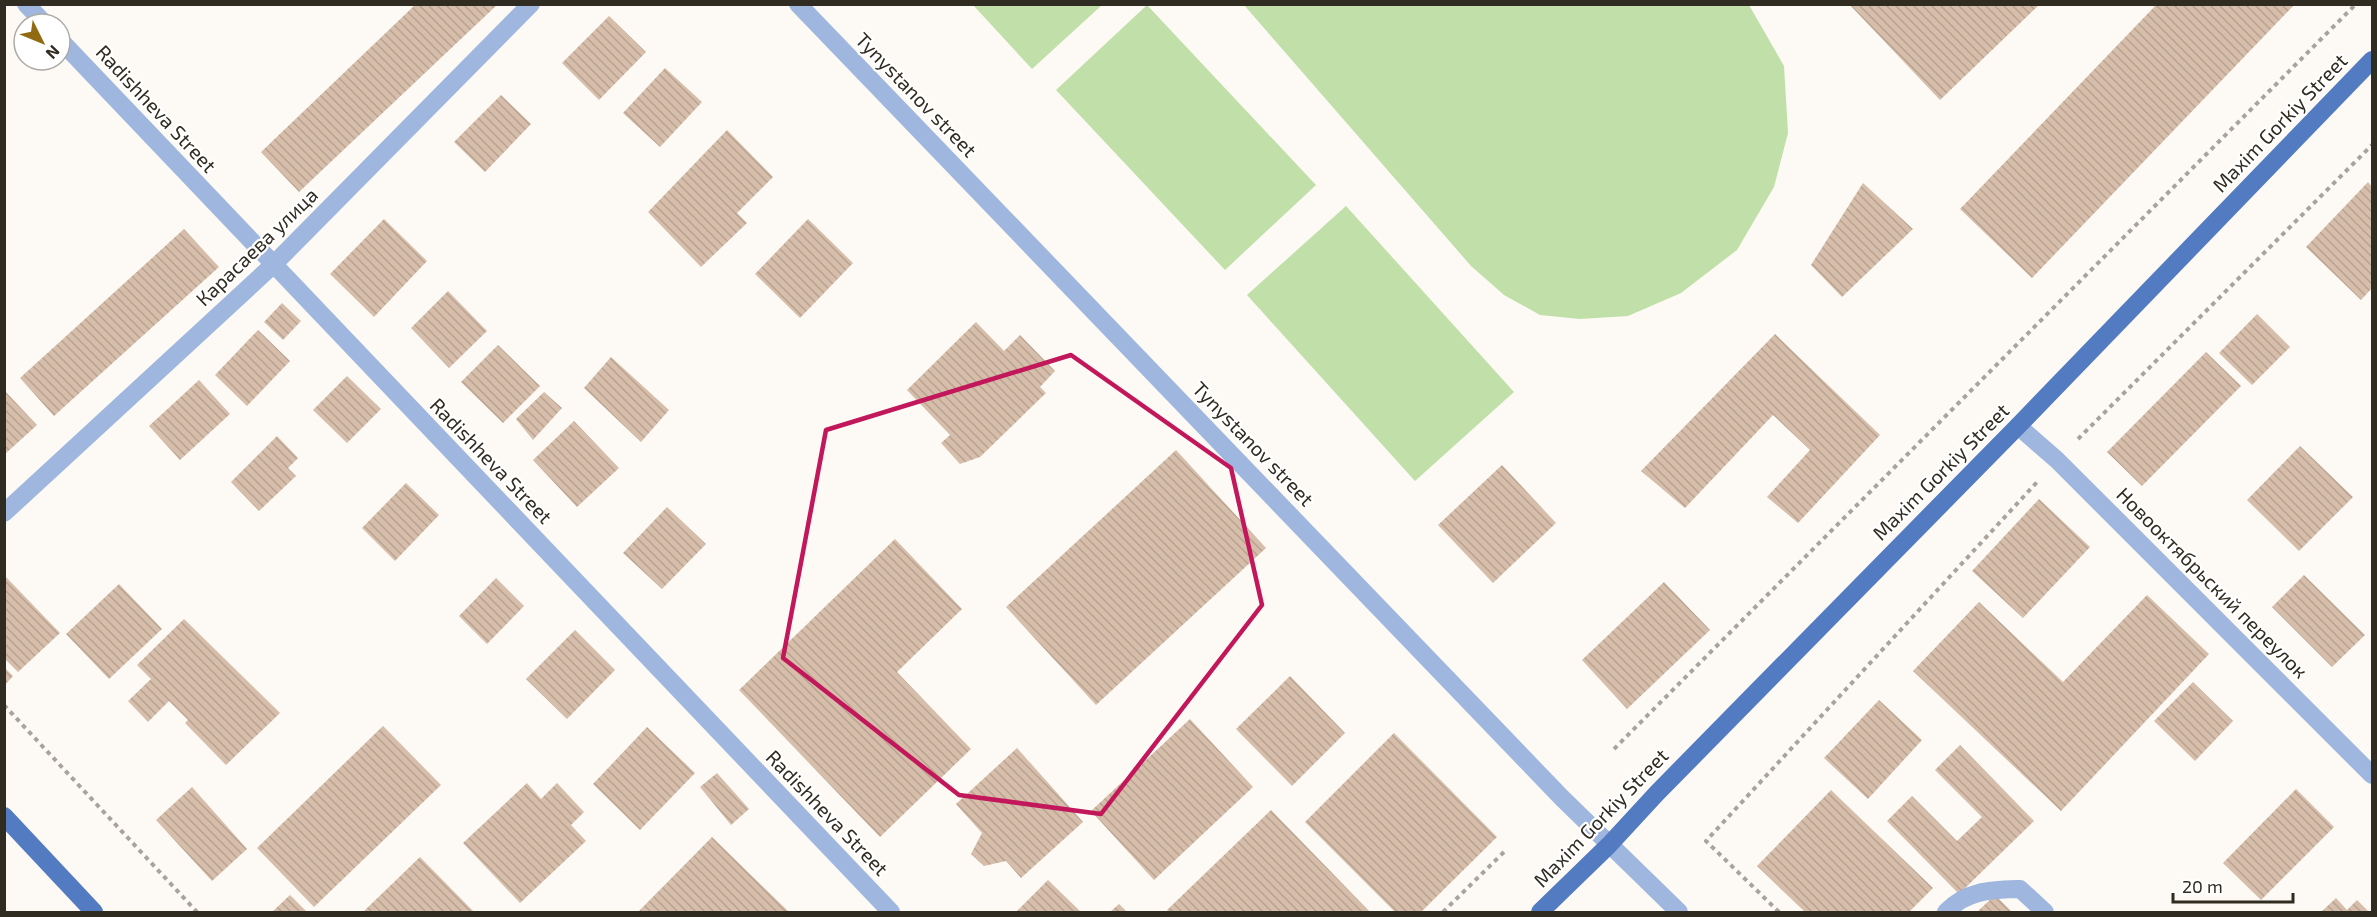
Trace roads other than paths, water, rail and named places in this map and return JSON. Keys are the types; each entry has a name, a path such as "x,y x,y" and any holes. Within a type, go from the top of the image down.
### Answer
{"main road":[{"name":"Maxim Gorkiy Street","path":"1540,912 1609,845 1657,793 2373,60"},
{"path":"4,816 94,912"}],"street":[{"name":"Карасаева улица","path":"4,513 273,265 531,4"},
{"name":"Tynystanov street","path":"798,4 1609,845 1679,912"},
{"name":"Radishheva Street","path":"72,53 891,912"},
{"name":"Новооктябрьский переулок","path":"2018,426 2057,460 2373,775"},
{"path":"1946,912 1954,904 1981,891 2020,889 2045,912"}]}
